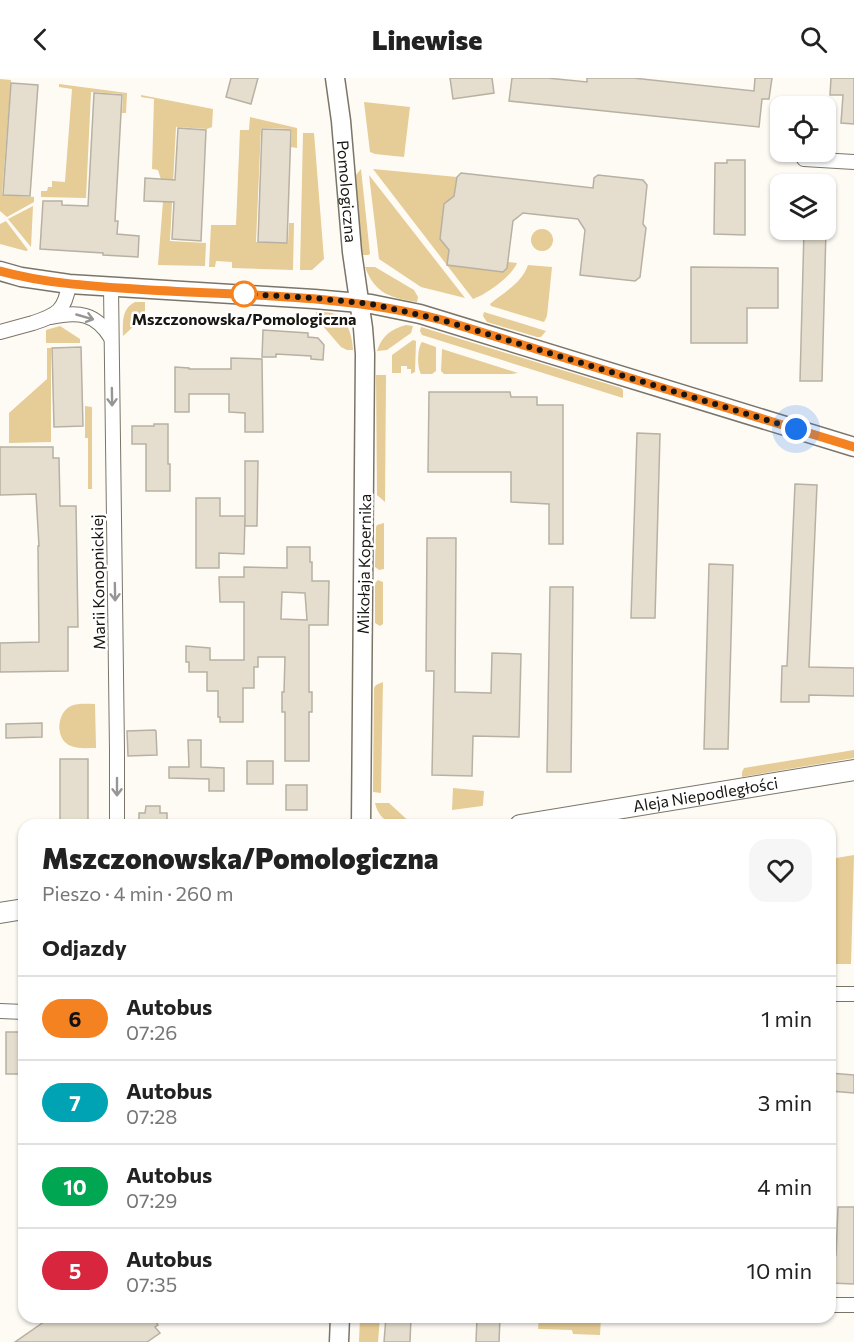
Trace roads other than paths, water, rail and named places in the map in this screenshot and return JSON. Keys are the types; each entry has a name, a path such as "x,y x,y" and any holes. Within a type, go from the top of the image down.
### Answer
{"main road":[{"name":"Aleja Niepodległości","path":"556,819 854,770"},
{"path":"0,912 18,910"}],"street":[{"name":"Pomologiczna","path":"335,78 352,252 360,303"},
{"path":"836,161 854,162"},
{"path":"0,271 21,277 69,284 304,298 360,303 420,314 854,447"},
{"path":"51,317 64,303 69,284"},
{"name":"Marii Konopnickiej","path":"111,287 117,819"},
{"name":"Mikołaja Kopernika","path":"360,303 365,364 361,819"},
{"path":"0,332 51,317 68,314 87,315 101,324 111,338"},
{"path":"836,994 854,994"},
{"path":"0,1011 18,1012"},
{"path":"836,1305 854,1305"},
{"path":"339,1342 340,1323"}],"place":[{"name":"Mszczonowska/Pomologiczna","path":"244,294"}]}
